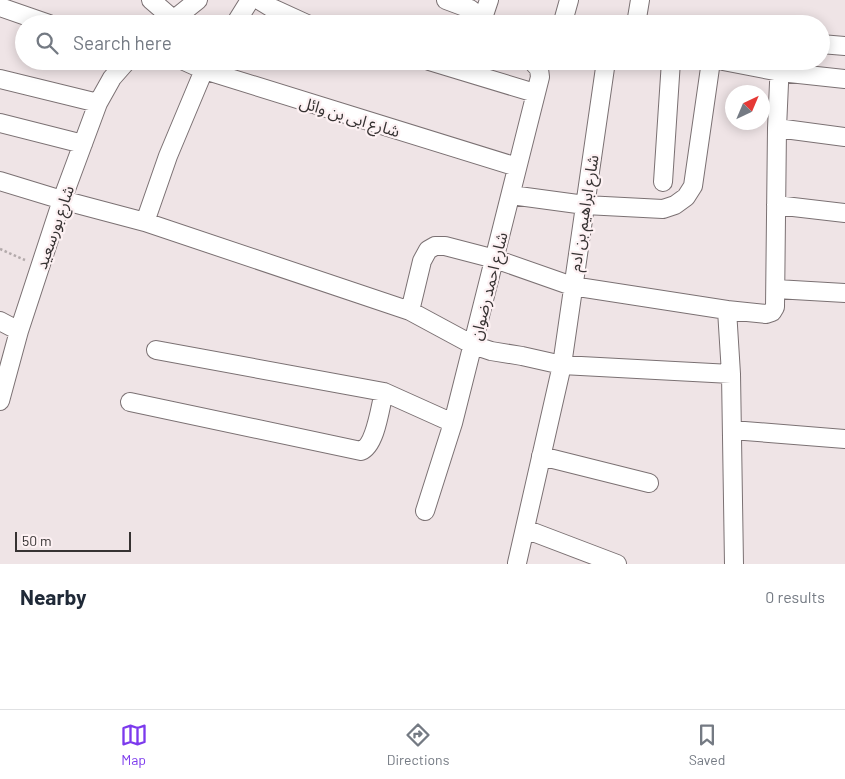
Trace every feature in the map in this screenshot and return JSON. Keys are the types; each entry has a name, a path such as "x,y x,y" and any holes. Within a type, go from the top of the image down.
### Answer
{"street":[{"path":"150,0 164,15"},
{"path":"178,15 198,0"},
{"path":"241,15 250,0"},
{"path":"259,0 287,15"},
{"path":"446,0 470,9 478,15"},
{"path":"487,15 489,0"},
{"path":"565,15 569,0"},
{"path":"638,15 640,0"},
{"path":"0,7 23,15"},
{"path":"830,45 845,46"},
{"name":"شارع بورسعيد","path":"1,394 62,200 98,103 112,78 119,70"},
{"path":"145,222 168,156 205,70"},
{"name":"شارع ابى بن وائل","path":"219,70 517,168"},
{"path":"457,70 535,94"},
{"name":"شارع احمد رضوان","path":"425,510 453,422 473,345 511,194 539,70"},
{"name":"شارع ابراهيم بن ادم","path":"517,563 562,366 572,286 605,70"},
{"path":"663,182 670,70"},
{"path":"511,194 585,205 663,209 675,205 686,197 693,186 710,70"},
{"path":"410,311 422,261 428,250 435,246 445,246 495,259 572,286 727,310 766,314 772,312 775,308 776,289 777,128 780,70"},
{"path":"796,70 845,79"},
{"path":"0,80 98,103"},
{"path":"0,123 83,144"},
{"path":"777,128 845,137"},
{"path":"0,181 145,222 410,311 473,345 491,351 522,356 562,366 730,374"},
{"path":"776,205 845,214"},
{"path":"776,289 845,293"},
{"path":"727,310 732,430 734,564"},
{"path":"0,321 20,332"},
{"path":"156,350 384,392 453,422"},
{"path":"130,402 361,451 365,450 373,438 384,392"},
{"path":"732,430 845,439"},
{"path":"541,456 649,483"},
{"path":"525,529 617,564"}],"path":[{"path":"0,249 40,267"}]}
